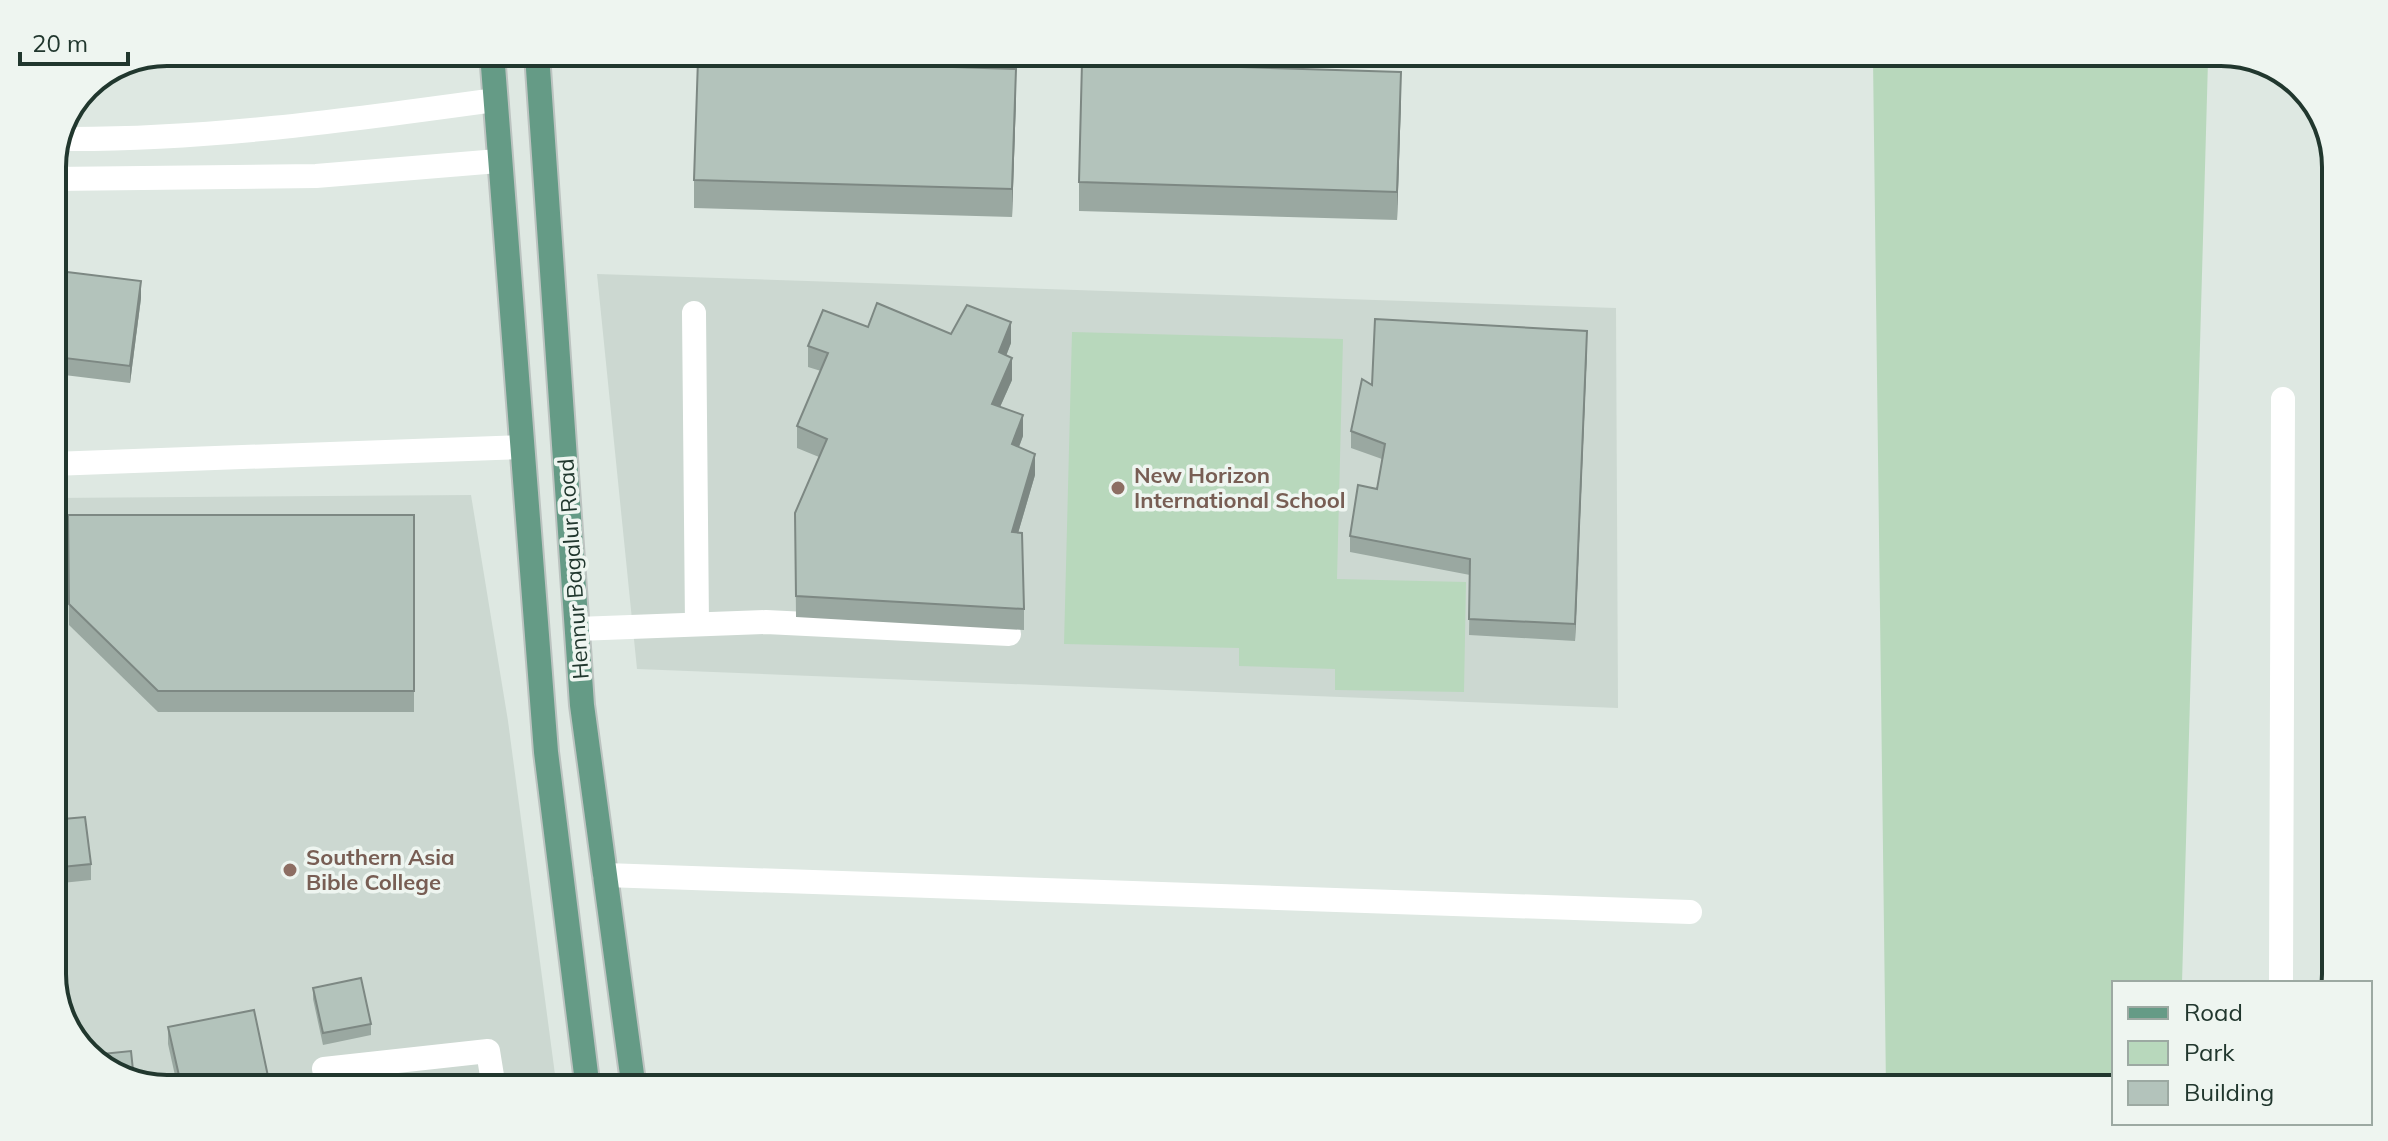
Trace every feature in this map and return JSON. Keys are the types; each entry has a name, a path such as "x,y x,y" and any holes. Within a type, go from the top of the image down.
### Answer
{"main road":[{"name":"Hennur Bagalur Road","path":"493,66 546,752 586,1075"},
{"name":"Hennur Bagalur Road","path":"538,66 582,705 632,1075"}],"street":[{"path":"70,139 144,140 283,127 495,100"},
{"path":"66,179 316,176 498,161"},
{"path":"694,313 697,624"},
{"path":"2281,981 2283,399"},
{"path":"66,463 521,447"},
{"path":"577,629 766,622 1009,634"},
{"path":"605,875 1690,912"},
{"path":"324,1069 488,1051 492,1075"}],"shaded area":[{"name":"New Horizon International School","path":"597,274 1616,308 1618,708 637,669"},
{"path":"471,495 508,721 555,1075 167,1075 147,1073 116,1061 105,1054 83,1030 71,1007 66,981 66,498"}],"green space":[{"path":"1873,66 2208,66 2182,981 2112,981 2112,1075 1886,1075"},
{"path":"1072,332 1343,339 1337,579 1466,582 1464,692 1335,690 1335,669 1239,666 1239,648 1064,644"}],"building":[{"path":"698,66 1016,69 1012,189 694,180"},
{"path":"1082,66 1210,66 1401,72 1397,192 1079,182"},
{"path":"67,272 141,281 130,366 66,358"},
{"path":"877,303 951,334 967,305 1011,322 999,352 1012,358 992,404 1023,415 1012,444 1035,454 1012,532 1022,533 1024,609 796,596 795,513 827,439 797,426 828,353 808,346 823,310 868,327"},
{"path":"1375,319 1587,331 1575,624 1469,619 1470,559 1350,536 1358,485 1377,489 1385,444 1351,431 1362,379 1372,385"},
{"path":"68,515 414,515 414,691 158,691 69,604"},
{"path":"85,817 91,864 66,867 66,819"},
{"path":"361,978 371,1024 323,1033 313,988"},
{"path":"254,1010 268,1075 179,1075 168,1027"},
{"path":"131,1051 133,1069 116,1061 105,1054"}],"place":[{"name":"New Horizon International School","path":"1118,488"},
{"name":"Southern Asia Bible College","path":"290,870"}]}
